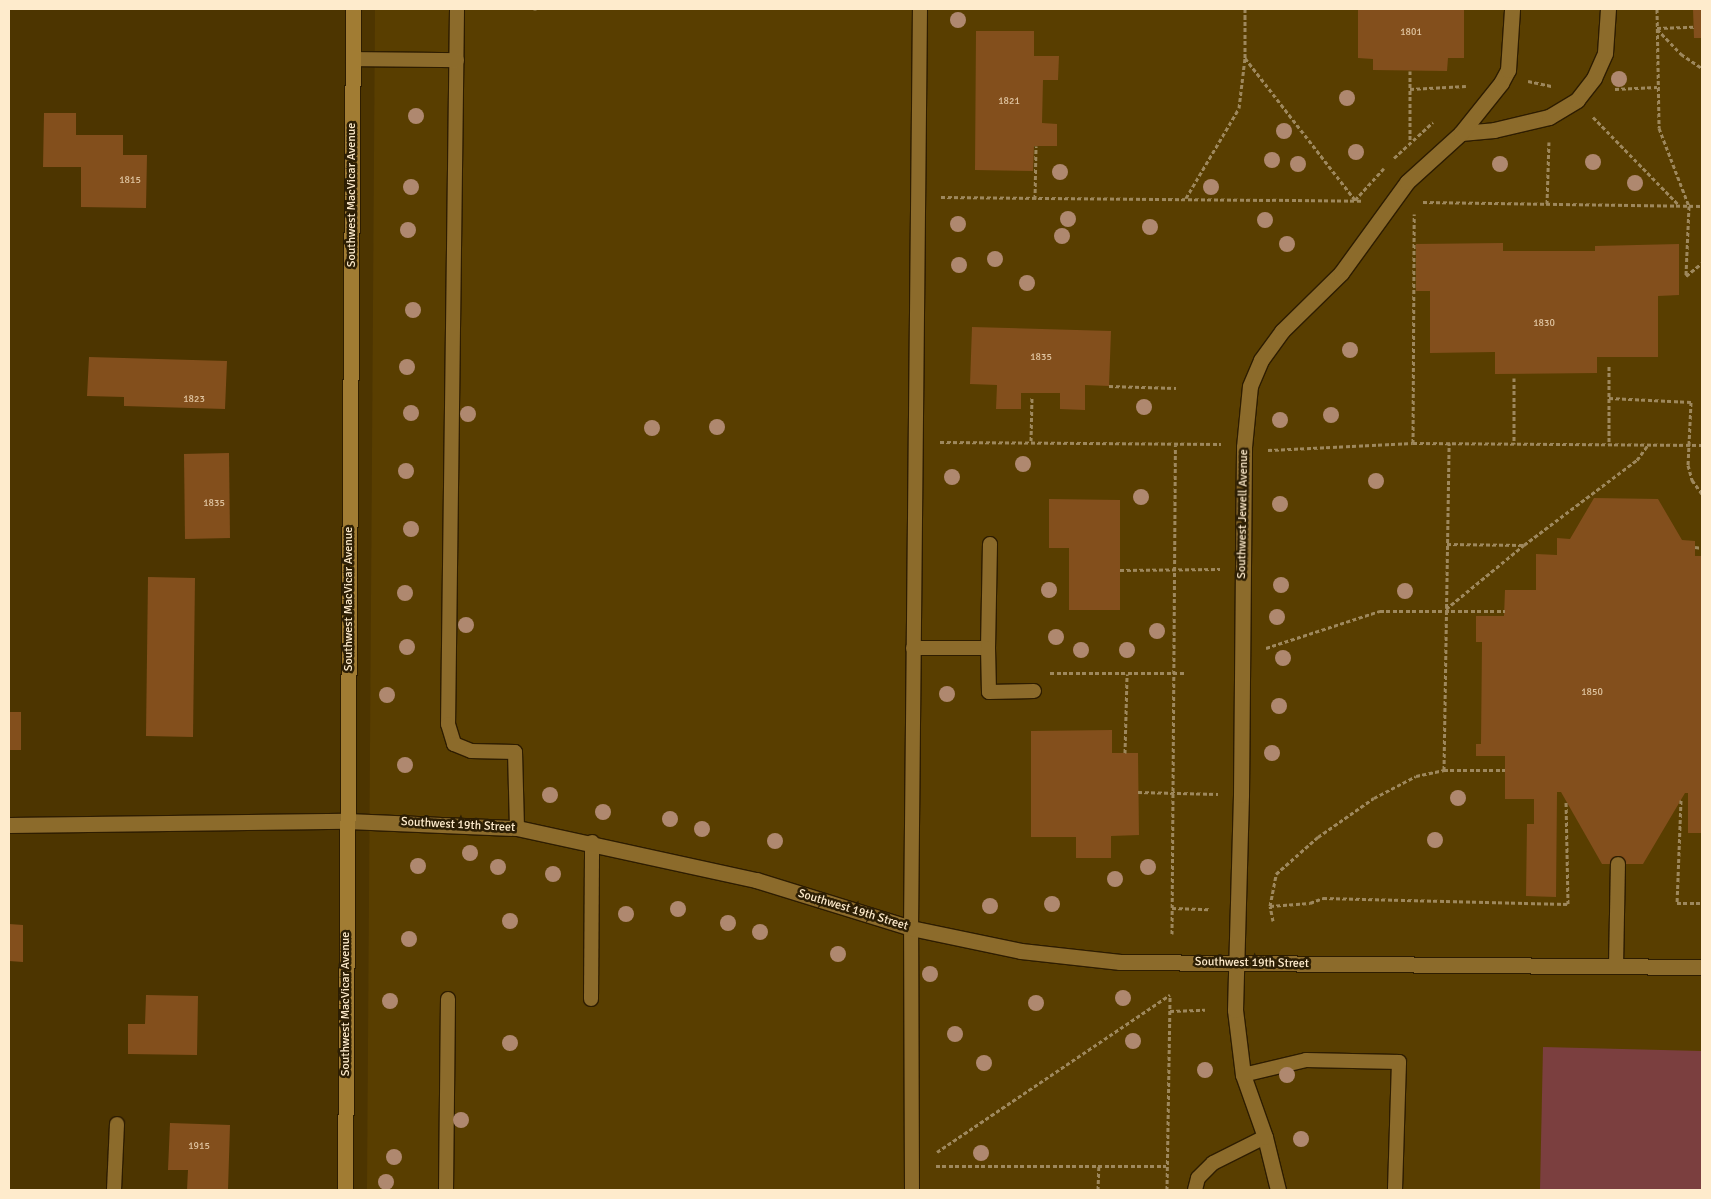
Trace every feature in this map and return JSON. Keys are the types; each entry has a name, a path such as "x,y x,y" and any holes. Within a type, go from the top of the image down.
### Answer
{"street":[{"name":"Southwest MacVicar Avenue","path":"344,1190 354,9"},
{"name":"Southwest Jewell Avenue","path":"1278,1190 1265,1137 1243,1075 1234,1010 1234,963 1241,795 1242,569 1246,413 1250,386 1261,360 1282,331 1352,259 1407,182 1461,132 1508,70 1512,9"},
{"path":"1461,132 1494,130 1549,117 1577,100 1594,78 1605,53 1608,9"},
{"name":"Southwest 19th Street","path":"9,825 348,821 517,828 592,842 756,880 911,928 1021,951 1120,962 1702,967"}],"lane":[{"path":"912,1190 911,928 920,9"},
{"path":"457,10 448,724 454,744 471,751 515,752 517,828"},
{"path":"353,59 456,60"},
{"path":"990,544 989,692 1034,691"},
{"path":"913,648 988,648"},
{"path":"591,999 592,842"},
{"path":"1616,966 1618,864"},
{"path":"446,1190 448,999"},
{"path":"1243,1075 1306,1060 1399,1062 1395,1190"},
{"path":"114,1190 117,1124"},
{"path":"1195,1190 1198,1178 1208,1166 1265,1137"}],"path":[{"path":"1186,199 1239,108 1245,58 1245,9"},
{"path":"1656,9 1659,128 1689,206 1686,276 1702,263"},
{"path":"1656,28 1694,27"},
{"path":"1656,28 1682,54 1702,68"},
{"path":"1245,58 1355,200"},
{"path":"1410,71 1410,141"},
{"path":"1520,80 1558,87"},
{"path":"1410,90 1468,86"},
{"path":"1605,89 1657,87"},
{"path":"1589,113 1680,206"},
{"path":"1547,204 1549,117"},
{"path":"1035,199 1036,146"},
{"path":"939,196 1035,199 1366,201"},
{"path":"1414,202 1702,206"},
{"path":"1413,443 1414,212"},
{"path":"1609,366 1609,444"},
{"path":"1514,378 1514,444"},
{"path":"1110,386 1176,388"},
{"path":"1031,441 1032,396"},
{"path":"1609,398 1691,402 1688,465 1702,494"},
{"path":"937,442 1031,441 1175,445 1224,444"},
{"path":"1267,450 1413,443 1702,445"},
{"path":"1444,770 1449,443"},
{"path":"1172,934 1175,445"},
{"path":"1446,610 1524,545 1636,460 1649,445"},
{"path":"1447,544 1524,545"},
{"path":"1695,547 1702,548"},
{"path":"1120,570 1242,569"},
{"path":"1263,648 1380,611 1505,611"},
{"path":"1048,673 1174,675 1184,673"},
{"path":"1125,753 1127,674"},
{"path":"1273,921 1270,906 1276,874 1318,837 1399,784 1444,770 1505,770"},
{"path":"1138,792 1241,795"},
{"path":"1681,800 1677,903 1702,903"},
{"path":"1270,906 1310,903 1323,898 1568,904 1566,801"},
{"path":"1172,908 1208,909"},
{"path":"937,1152 1170,995 1167,1190"},
{"path":"1170,1011 1205,1010"},
{"path":"936,1166 1166,1166"},
{"path":"1098,1190 1099,1166"}],"shaded area":[{"path":"375,9 1702,9 1702,1190 367,1190"},
{"path":"1543,1047 1702,1051 1702,1190 1540,1190"}],"building":[{"path":"1358,9 1464,9 1464,58 1448,58 1447,71 1373,70 1373,59 1358,58"},
{"path":"1693,9 1702,9 1702,38 1694,38"},
{"path":"976,31 1034,31 1034,56 1059,56 1058,80 1043,80 1042,123 1057,124 1057,146 1034,146 1033,171 975,170"},
{"path":"44,113 76,113 76,135 123,135 123,155 147,155 146,208 81,207 81,167 43,167"},
{"path":"1503,243 1503,251 1595,251 1595,246 1679,244 1679,295 1658,296 1658,357 1597,357 1597,373 1495,374 1495,352 1430,353 1430,291 1416,291 1416,244"},
{"path":"972,327 1111,331 1109,386 1085,385 1085,410 1060,409 1060,393 1021,393 1021,409 996,409 997,385 970,384"},
{"path":"89,357 227,361 225,409 124,406 124,397 87,396"},
{"path":"229,453 230,538 185,539 184,454"},
{"path":"1594,498 1658,499 1682,540 1695,541 1695,556 1702,556 1702,833 1688,833 1688,793 1685,793 1643,864 1602,864 1561,792 1557,792 1556,897 1526,896 1527,824 1534,824 1534,799 1505,799 1505,756 1476,756 1476,744 1481,744 1482,642 1476,642 1476,616 1504,616 1505,590 1536,590 1536,554 1557,555 1557,538 1570,539"},
{"path":"1049,499 1120,500 1120,610 1069,610 1069,548 1049,548"},
{"path":"148,577 195,578 193,737 146,736"},
{"path":"9,712 21,712 21,750 9,750"},
{"path":"1112,730 1112,753 1138,753 1139,835 1111,836 1111,858 1076,858 1076,837 1031,837 1031,731"},
{"path":"9,924 23,925 23,962 9,961"},
{"path":"146,995 198,996 197,1055 128,1054 128,1024 145,1024"},
{"path":"170,1123 230,1125 228,1190 187,1190 188,1170 168,1170"}]}
